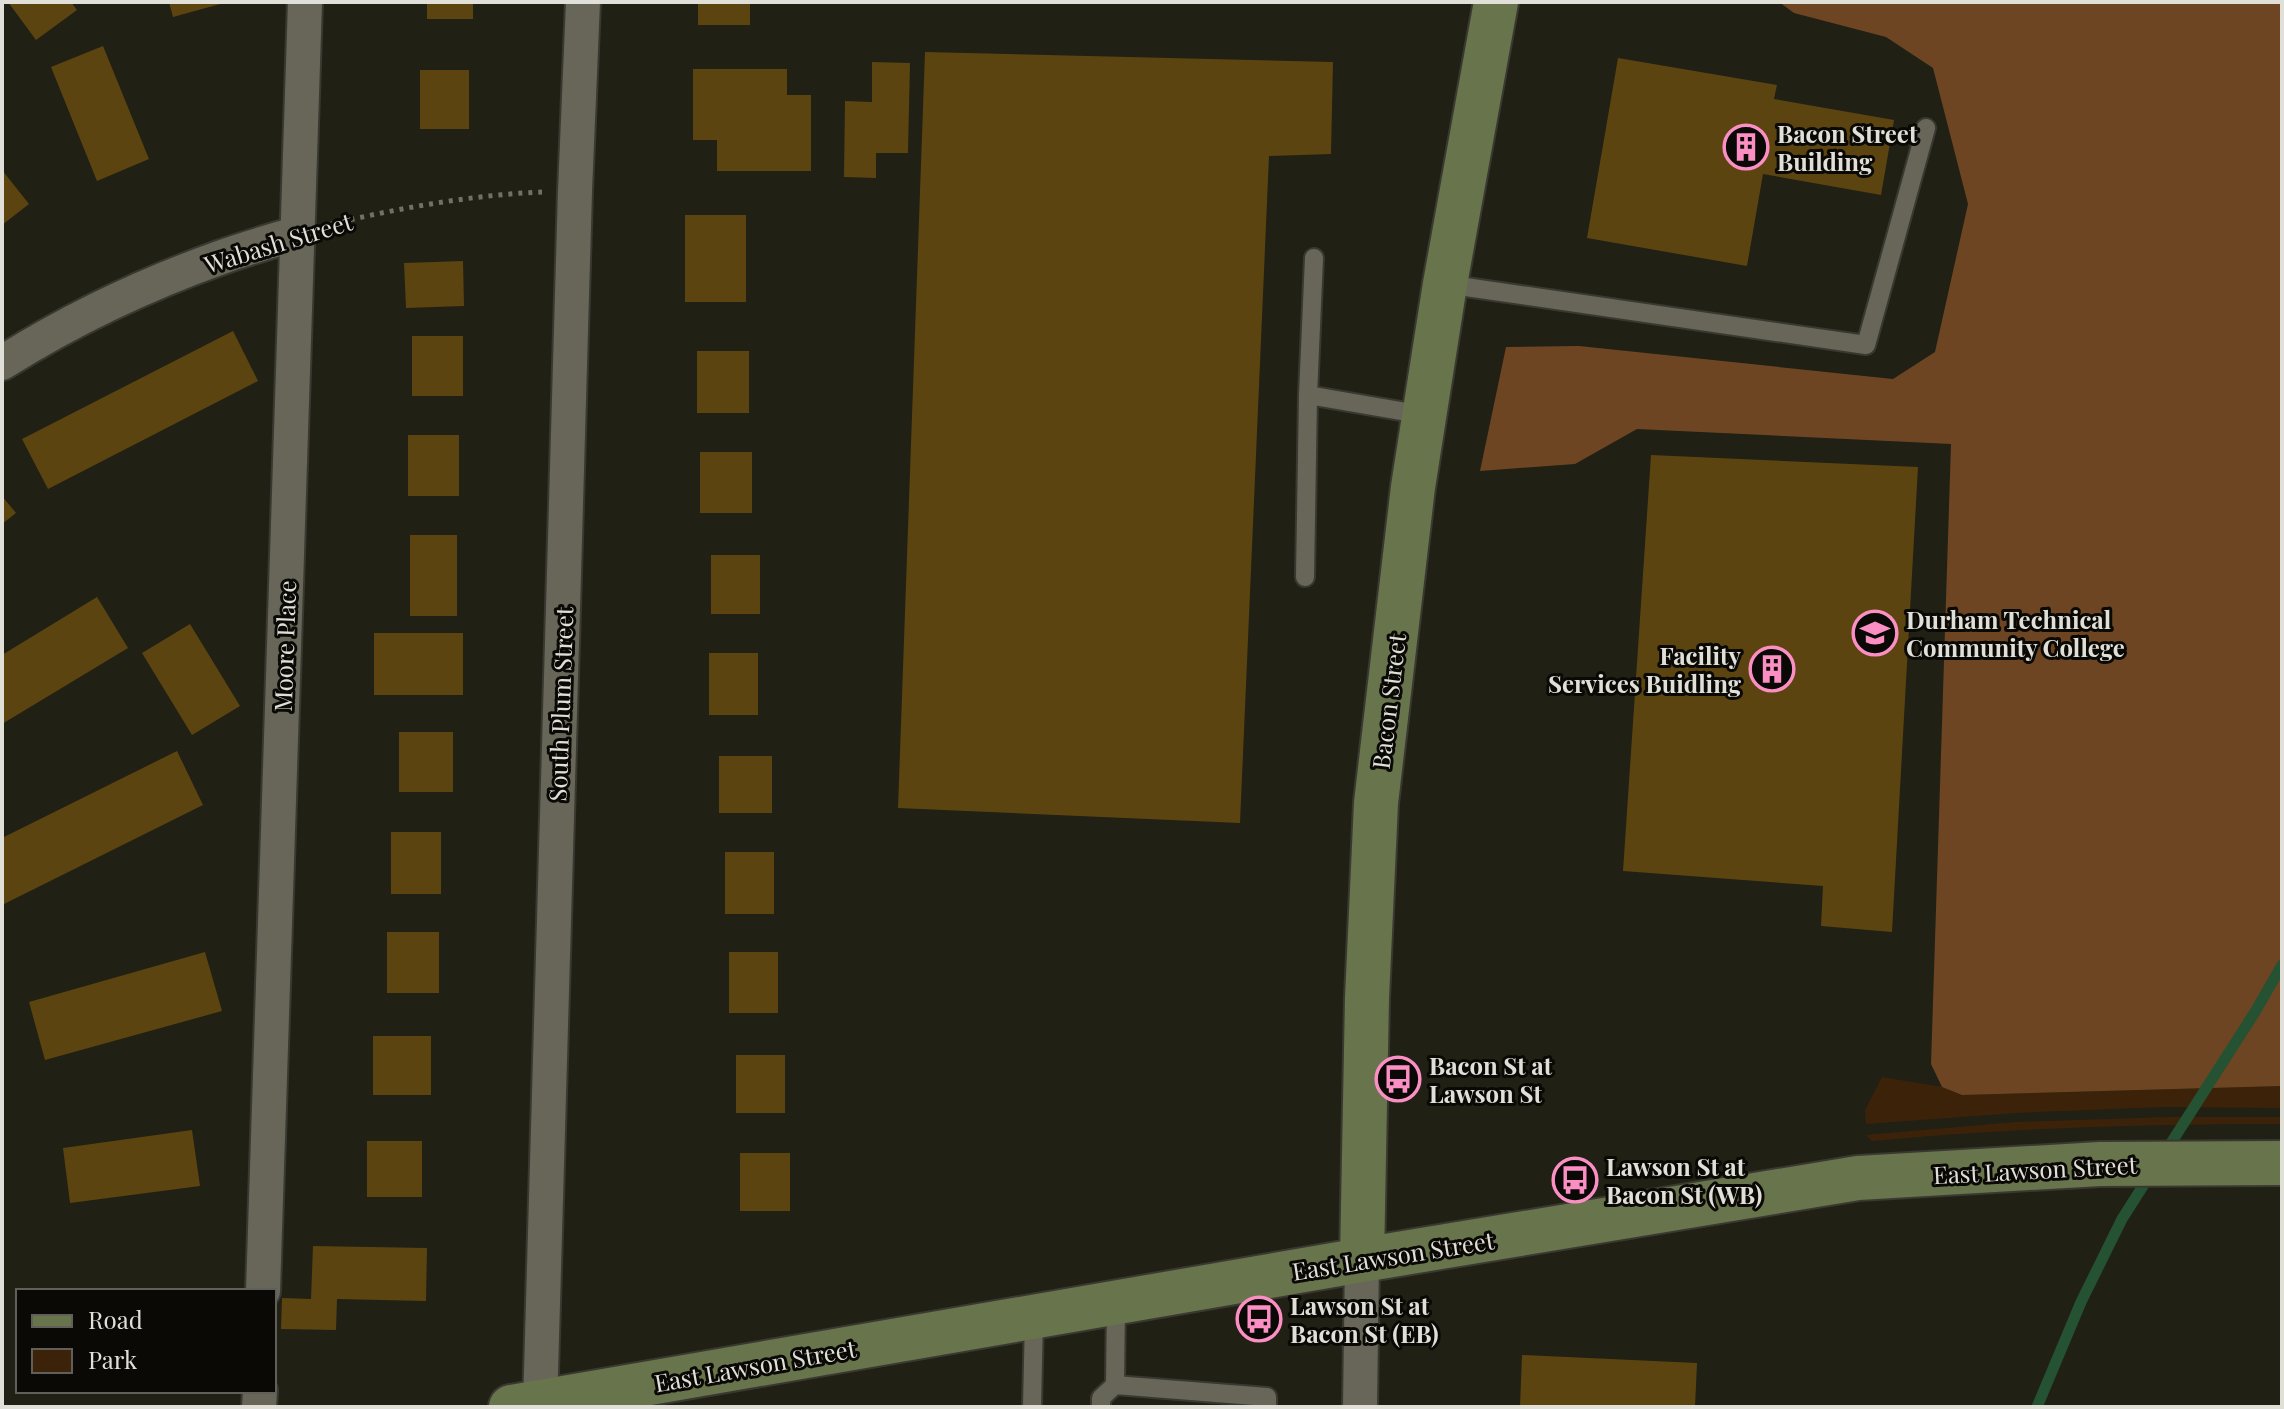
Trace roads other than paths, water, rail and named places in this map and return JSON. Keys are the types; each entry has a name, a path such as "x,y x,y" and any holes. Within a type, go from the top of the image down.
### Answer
{"street":[{"name":"Moore Place","path":"263,1289 305,2"},
{"name":"South Plum Street","path":"530,1405 583,2"},
{"name":"Bacon Street","path":"1360,1407 1367,998 1376,803 1413,487 1445,284 1496,2"},
{"name":"Wabash Street","path":"2,363 94,312 170,278 223,256 298,233"},
{"name":"East Lawson Street","path":"530,1405 1034,1316 1858,1178 2100,1164 2282,1163"}],"lane":[{"path":"1445,284 1866,345 1926,128"},
{"path":"1305,577 1314,258"},
{"path":"1308,395 1424,415"},
{"path":"1101,1407 1101,1398 1115,1385 1116,1302"},
{"path":"1032,1407 1034,1316"},
{"path":"1115,1385 1152,1398 1267,1397 1267,1407"}],"waterway":[{"path":"2164,1154 2282,965"},
{"path":"2037,1407 2081,1302 2122,1219 2150,1175"}],"place":[{"name":"Bacon Street Building","path":"1746,147"},
{"name":"Durham Technical Community College","path":"1875,633"},
{"name":"Facility Services Buidling","path":"1772,669"},
{"name":"Bacon St at Lawson St","path":"1398,1079"},
{"name":"Lawson St at Bacon St (WB)","path":"1575,1180"},
{"name":"Lawson St at Bacon St (EB)","path":"1259,1319"}]}
